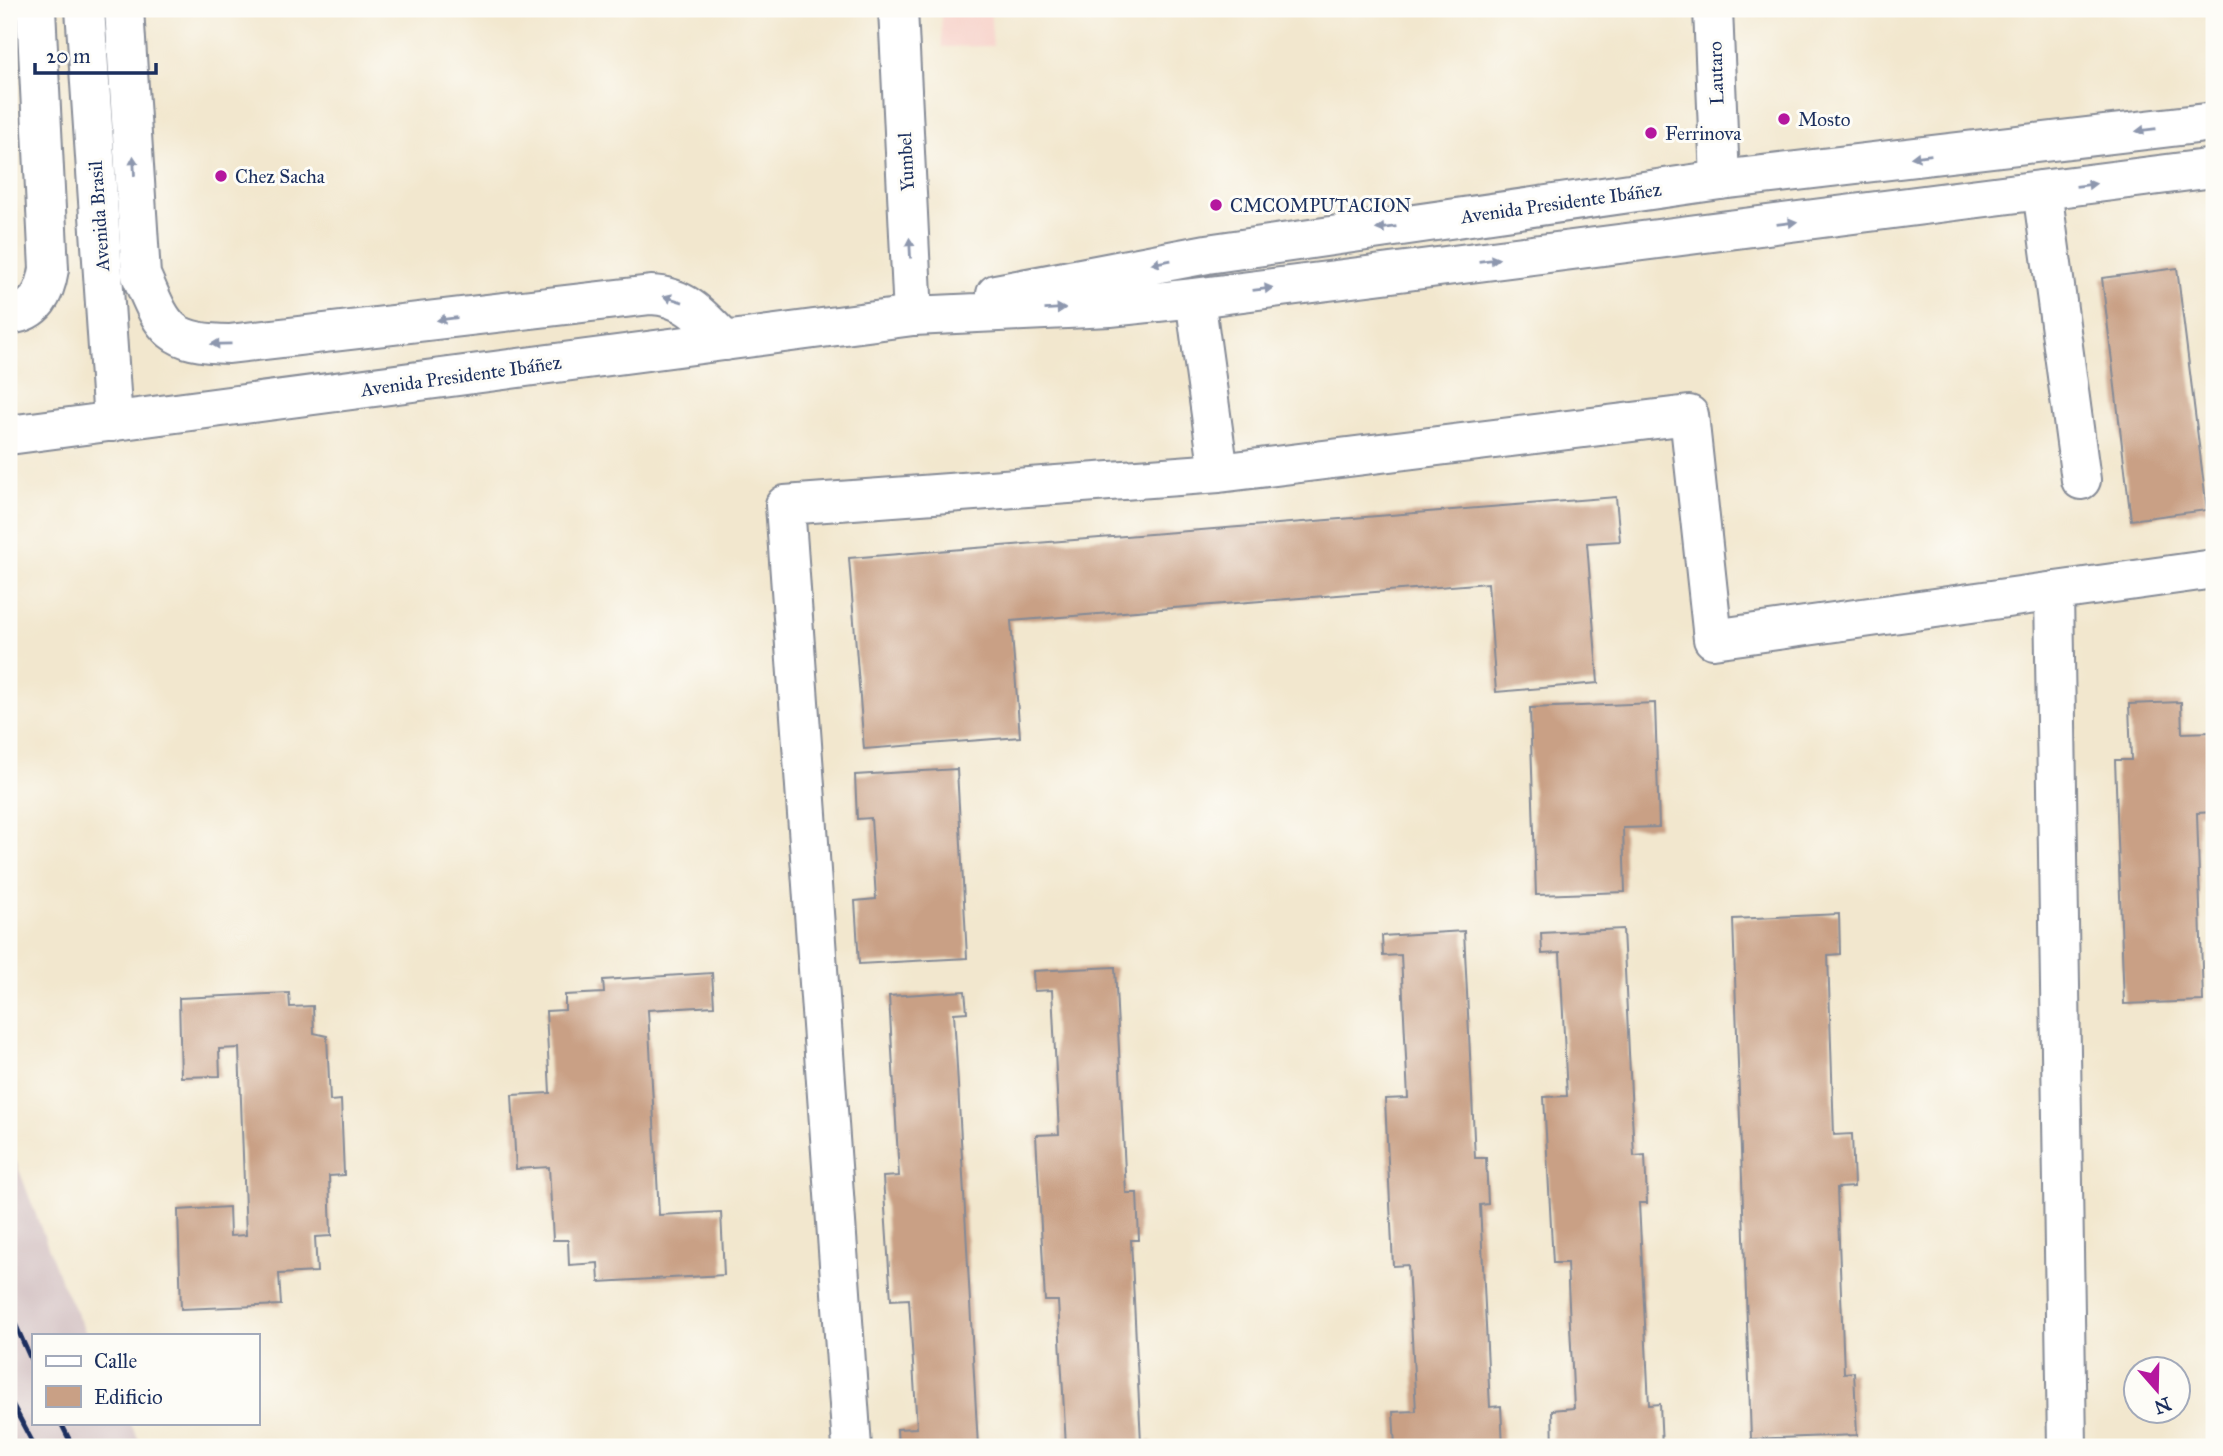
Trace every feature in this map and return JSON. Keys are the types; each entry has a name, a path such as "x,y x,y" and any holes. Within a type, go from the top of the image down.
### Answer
{"main road":[{"path":"9,315 22,313 45,295 49,269 36,9"},
{"name":"Avenida Brasil","path":"85,9 113,422"},
{"path":"124,9 141,275 158,314 176,337 200,344 229,344 651,295 667,296 686,303 725,341"},
{"name":"Yumbel","path":"898,9 913,316"},
{"name":"Lautaro","path":"1713,9 1722,199 1740,229"},
{"name":"Avenida Presidente Ibáñez","path":"913,316 1027,287 1194,256 1720,180 2214,122"},
{"name":"Avenida Presidente Ibáñez","path":"9,435 913,316 1110,307 1195,298 2214,169"},
{"path":"2042,190 2081,480"},
{"path":"1195,298 1219,473"},
{"path":"852,1447 785,505 1219,473 1689,415 1713,639 2214,569"},
{"path":"2053,591 2067,1447"}],"shaded area":[{"path":"941,9 990,9 993,46 942,47"},
{"path":"9,1143 62,1284 87,1334 32,1334 32,1424 131,1424 143,1447 9,1447"}],"building":[{"path":"2177,268 2207,510 2131,520 2102,278"},
{"path":"1616,497 1620,541 1587,543 1598,683 1496,692 1488,583 1011,621 1020,737 864,749 849,558"},
{"path":"2181,702 2182,733 2214,732 2214,812 2197,813 2203,1001 2124,1004 2115,760 2131,760 2129,704"},
{"path":"1655,703 1659,827 1623,828 1625,892 1536,895 1530,708"},
{"path":"957,769 967,958 859,964 855,901 876,899 871,818 857,819 855,775"},
{"path":"1839,914 1840,954 1828,955 1834,1135 1852,1134 1854,1187 1837,1188 1844,1373 1854,1372 1857,1435 1751,1439 1733,919"},
{"path":"1623,929 1634,1156 1645,1155 1647,1203 1639,1203 1649,1405 1660,1404 1662,1447 1553,1447 1552,1410 1574,1408 1567,1263 1553,1263 1544,1097 1567,1096 1560,953 1542,954 1541,933"},
{"path":"1464,931 1475,1158 1486,1158 1488,1204 1480,1205 1490,1407 1501,1406 1503,1447 1395,1447 1393,1412 1416,1411 1408,1265 1393,1266 1385,1099 1408,1098 1401,955 1383,956 1382,936"},
{"path":"1115,967 1126,1193 1137,1193 1139,1240 1131,1240 1141,1442 1152,1441 1152,1447 1066,1447 1058,1301 1045,1301 1036,1135 1059,1134 1052,990 1034,991 1033,971"},
{"path":"712,973 714,1006 648,1010 659,1215 721,1212 724,1275 599,1282 598,1263 569,1265 568,1240 553,1240 549,1167 516,1169 512,1095 550,1093 546,1011 565,1010 565,995 604,993 603,980"},
{"path":"965,991 967,1012 954,1013 978,1447 898,1447 897,1429 917,1428 909,1299 891,1300 883,1177 899,1176 889,996"},
{"path":"289,993 290,1007 313,1006 314,1033 327,1036 330,1101 341,1100 344,1175 329,1176 331,1236 315,1237 317,1272 279,1274 281,1305 181,1309 178,1210 229,1207 230,1236 246,1235 239,1048 219,1049 220,1076 181,1077 179,998"}],"railway":[{"path":"9,1310 32,1362"},
{"path":"9,1398 35,1447"},
{"path":"62,1424 73,1447"}],"place":[{"name":"Mosto","path":"1784,119"},
{"name":"Ferrinova","path":"1651,133"},
{"name":"Chez Sacha","path":"221,176"},
{"name":"CMCOMPUTACION","path":"1216,205"}]}
